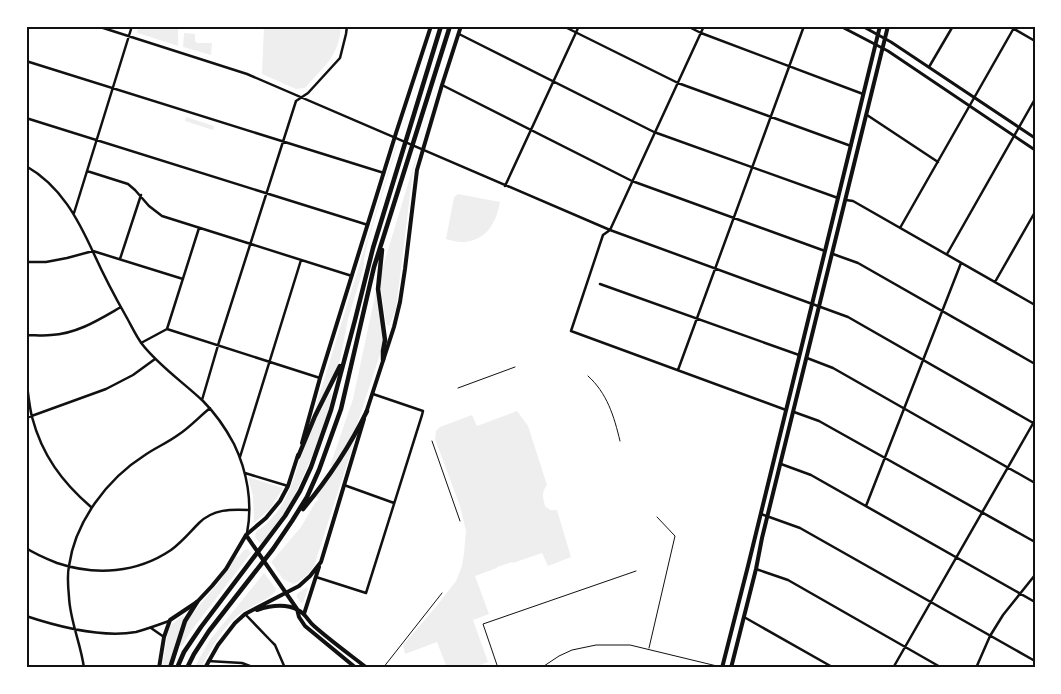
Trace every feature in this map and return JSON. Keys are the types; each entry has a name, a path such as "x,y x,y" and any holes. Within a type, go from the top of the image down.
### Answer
{"highway":[{"path":"177,668 184,652 200,627 290,508 311,467 331,410 380,224 441,26"},
{"path":"187,668 209,631 258,570 292,522 320,470 342,409 374,267 450,26"},
{"path":"383,243 378,289 385,340 384,360"},
{"path":"298,457 315,416 345,356"},
{"path":"292,522 316,493 358,429 367,410"},
{"path":"170,668 185,621 198,602"}],"main road":[{"path":"159,668 164,637 170,620 198,602 226,569 246,536 276,507 288,486 320,378 431,26"},
{"path":"304,614 394,327 406,269 421,149 461,26"},
{"path":"722,668 880,26"},
{"path":"731,668 888,26"},
{"path":"246,536 286,593 299,618 309,629 356,668"},
{"path":"205,668 218,644 235,623 245,614 300,586 321,562"},
{"path":"245,614 267,607 281,606 296,609 304,614 314,627 366,668"}],"street":[{"path":"97,26 246,74 610,230 848,317 1034,422 893,668"},
{"path":"74,214 132,26"},
{"path":"202,400 296,101 308,93 340,58 347,26"},
{"path":"564,26 678,83 851,146"},
{"path":"505,186 579,26"},
{"path":"687,26 863,94"},
{"path":"704,26 610,230 603,236 571,331 786,410"},
{"path":"678,370 804,26"},
{"path":"840,26 883,48 1035,150"},
{"path":"862,26 885,38 1035,138"},
{"path":"929,67 953,26"},
{"path":"1009,26 1035,41"},
{"path":"900,228 1014,28"},
{"path":"458,33 654,132 838,198"},
{"path":"26,61 384,173"},
{"path":"442,85 632,181 825,251"},
{"path":"946,254 1035,99"},
{"path":"867,115 938,162"},
{"path":"26,118 368,225"},
{"path":"26,166 42,176 54,187 74,214 141,343 155,359 210,408 226,431 240,457 248,492 249,510 246,536"},
{"path":"87,171 128,184 141,195 149,206 162,216 352,276"},
{"path":"120,259 141,195"},
{"path":"846,200 853,201 1035,304"},
{"path":"995,282 1035,212"},
{"path":"167,330 199,228"},
{"path":"26,262 46,262 93,252 183,279"},
{"path":"833,254 858,263 1035,364"},
{"path":"240,457 301,260"},
{"path":"866,506 961,263"},
{"path":"600,284 799,355"},
{"path":"27,335 53,335 77,330 121,307"},
{"path":"26,316 26,360"},
{"path":"141,343 167,330 320,378"},
{"path":"806,358 832,368 1035,483"},
{"path":"26,418 106,389 133,375 155,359"},
{"path":"26,378 31,415 38,436 52,465 78,496 91,507"},
{"path":"316,577 366,593 423,411 373,394"},
{"path":"84,668 69,599 69,567 83,521 91,507 126,470 144,455 157,449 179,434 210,408"},
{"path":"794,412 819,421 1035,542"},
{"path":"781,464 811,475 1035,602"},
{"path":"244,473 288,486"},
{"path":"344,485 394,502"},
{"path":"26,548 69,567 90,571 119,570 142,564 172,549 210,515 222,510 249,510"},
{"path":"760,513 800,528 1035,661"},
{"path":"756,569 788,580 942,668"},
{"path":"976,668 990,636 1003,614 1035,575"},
{"path":"245,614 271,640 285,668"},
{"path":"26,616 75,629 114,634 151,628 170,620"},
{"path":"744,617 834,668"},
{"path":"151,628 164,637"},
{"path":"208,661 242,663 255,668"}],"lane":[{"path":"458,388 516,367"},
{"path":"588,376 597,384 608,404 620,441"},
{"path":"432,441 460,521"},
{"path":"648,649 675,536 657,517"},
{"path":"498,668 483,624 636,571"},
{"path":"383,668 442,593"},
{"path":"541,668 572,650 596,645 630,645 722,668"}],"shaded area":[{"path":"139,26 178,26 178,46 138,33"},
{"path":"264,26 341,26 337,46 324,67 305,88 296,89 262,74"},
{"path":"184,33 195,34 195,41 197,43 212,43 211,55 183,47"},
{"path":"186,117 214,126 213,130 185,121"},
{"path":"396,146 368,241 362,273 348,319 340,360 311,422"},
{"path":"417,154 413,171 396,309 389,326 386,324 380,283 381,273"},
{"path":"458,194 500,202 493,224 484,235 462,242 446,239 454,197"},
{"path":"377,286 383,339 381,351 354,434 332,466 330,466 353,399"},
{"path":"330,393 332,394 327,416 319,440 298,488 287,509 261,544 255,537 256,532 277,513 284,502 308,436"},
{"path":"517,411 528,426 547,485 543,493 545,506 550,510 557,510 571,557 548,566 542,553 475,576 489,614 473,620 488,662 472,668 447,668 437,642 405,654 403,645 456,581 462,566 464,553 466,531 460,506 435,439 436,431 440,427 472,415 477,426"},
{"path":"355,439 314,566 305,577 293,584 283,579 272,561 301,527 319,499 316,497"},
{"path":"248,477 283,488 270,509 254,523 253,496"},
{"path":"248,549 251,553 191,631 182,646 178,645 189,618 220,581 236,556 238,557 244,550"},
{"path":"264,573 276,589 275,592 230,622 219,636 201,668 194,668 210,640"},
{"path":"307,587 303,603 301,603 296,596"},
{"path":"183,615 184,618 168,668 162,668 167,636 171,625"}]}
